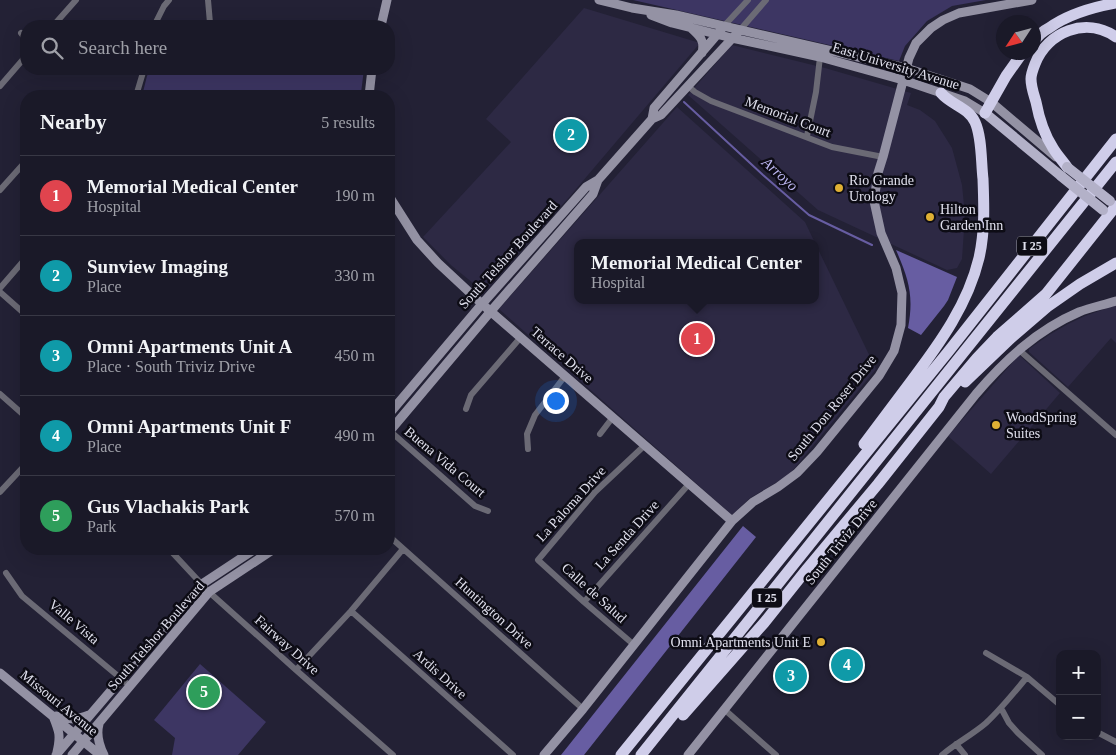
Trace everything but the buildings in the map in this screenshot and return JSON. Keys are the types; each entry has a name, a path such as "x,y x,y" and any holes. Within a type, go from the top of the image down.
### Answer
{"highway":[{"path":"1041,34 1049,27 1075,15 1100,6 1116,3"},
{"path":"1064,171 1039,118 1031,79 1036,60 1040,51 1055,37 1065,31 1095,28 1109,32 1116,37"},
{"path":"985,113 1017,60"},
{"path":"814,518 850,462 930,355 958,313 971,284 979,258 983,236 984,199 979,135 975,123 967,111 941,93"},
{"name":"I 25","path":"621,755 814,518 1116,140"},
{"name":"I 25","path":"641,755 1116,162"},
{"path":"647,755 764,623 878,484 944,397 977,358 1046,294 1109,216 1114,204"},
{"path":"938,407 1047,307 1080,284 1116,263"}],"main road":[{"path":"382,20 387,0"},
{"name":"East University Avenue","path":"599,0 632,8 676,15 721,30 732,38 820,58 903,80 965,100 1064,171 1114,204"},
{"name":"South Don Roser Drive","path":"544,755 583,709 732,521 753,502 797,474 879,376 894,351 901,326 902,293 896,268 881,233 874,201 878,174 906,68 916,43 931,28 959,13 1032,0"},
{"name":"East University Avenue","path":"632,8 690,27 740,30 906,68 970,89 991,102 1109,216"},
{"path":"690,27 702,40 702,53"},
{"name":"South Telshor Boulevard","path":"652,119 654,108 721,30"},
{"name":"South Telshor Boulevard","path":"395,407 482,304 586,187 598,180 652,119 661,115 740,30"},
{"path":"370,90 371,75"},
{"name":"South Telshor Boulevard","path":"395,424 593,194 598,180"},
{"name":"Terrace Drive","path":"395,205 422,247 438,263 482,304 732,521"},
{"path":"570,206 577,212"},
{"path":"1099,306 1116,295"},
{"path":"1099,306 1116,301"},
{"name":"South Triviz Drive","path":"688,755 976,394 1019,350 1043,332 1078,312 1099,306"},
{"name":"South Telshor Boulevard","path":"56,755 202,584 246,555"},
{"name":"South Telshor Boulevard","path":"72,755 210,592 265,555"},
{"name":"Missouri Avenue","path":"0,672 102,755"},
{"path":"53,716 70,720 79,719 91,713"},
{"path":"53,716 60,739 56,755"},
{"path":"100,721 98,739 102,755"}],"street":[{"path":"58,20 76,0"},
{"path":"157,20 168,0"},
{"path":"208,0 210,20"},
{"name":"South Telshor Boulevard","path":"721,30 748,0"},
{"name":"South Telshor Boulevard","path":"740,30 766,0"},
{"path":"807,136 816,92 820,58"},
{"path":"0,85 20,63"},
{"path":"138,90 142,75"},
{"name":"Memorial Court","path":"688,86 711,101 832,147 883,157"},
{"path":"0,190 20,168"},
{"path":"0,288 20,265"},
{"path":"0,292 20,310"},
{"path":"466,409 471,395 521,337"},
{"path":"1019,350 1116,435"},
{"path":"528,449 527,434 534,415 565,376"},
{"path":"0,394 20,412"},
{"path":"600,434 613,417"},
{"name":"Buena Vida Court","path":"395,436 475,506 488,511"},
{"name":"La Paloma Drive","path":"538,560 595,492 645,445"},
{"path":"0,492 20,470"},
{"name":"La Senda Drive","path":"584,602 689,484"},
{"name":"Huntington Drive","path":"395,542 583,709"},
{"path":"296,670 351,611 403,549"},
{"name":"Fairway Drive","path":"175,555 210,592 393,755"},
{"name":"Calle de Salud","path":"538,560 633,644"},
{"name":"Valle Vista","path":"6,573 22,596 130,686"},
{"name":"Ardis Drive","path":"351,611 513,755"},
{"path":"986,653 1027,677 1056,702"},
{"path":"942,755 975,732 1001,708 1027,677"},
{"path":"1001,708 1009,723 1042,755"},
{"path":"724,710 776,755"},
{"path":"1101,734 1116,742"},
{"path":"956,744 965,755"}],"shaded area":[{"path":"633,0 986,0 952,6 927,21 905,46 899,61"},
{"path":"584,8 700,43 571,195 484,292 452,266 423,237 511,142 486,119"},
{"path":"732,45 825,68 911,93 907,105 920,110 935,121 952,148 962,185 965,215 962,259 957,268 947,270 818,210 688,95"},
{"path":"363,75 361,90 144,90 147,76"},
{"path":"677,107 805,222 813,239 574,239 574,304 819,304 819,251 876,369 789,475 750,498 732,515 499,309"},
{"path":"896,250 957,277 948,300 921,335 908,328 910,317 909,288"},
{"path":"1116,305 1116,343 1111,338 1068,387 1029,352 1029,349 1068,324"},
{"path":"1019,355 1060,393 991,474 948,436"},
{"path":"743,526 756,537 584,755 561,755"},
{"path":"200,664 266,722 238,755 172,755 175,738 154,720"}],"waterway":[{"name":"Arroyo","path":"684,102 809,215 872,245"}],"place":[{"name":"Sunview Imaging","path":"571,135"},
{"name":"Rio Grande Urology","path":"839,188"},
{"name":"Hilton Garden Inn","path":"930,217"},
{"name":"Memorial Medical Center","path":"697,339"},
{"name":"WoodSpring Suites","path":"996,425"},
{"name":"Omni Apartments Unit E","path":"821,642"},
{"name":"Omni Apartments Unit F","path":"847,665"},
{"name":"Omni Apartments Unit A","path":"791,676"},
{"name":"Gus Vlachakis Park","path":"204,692"}]}
